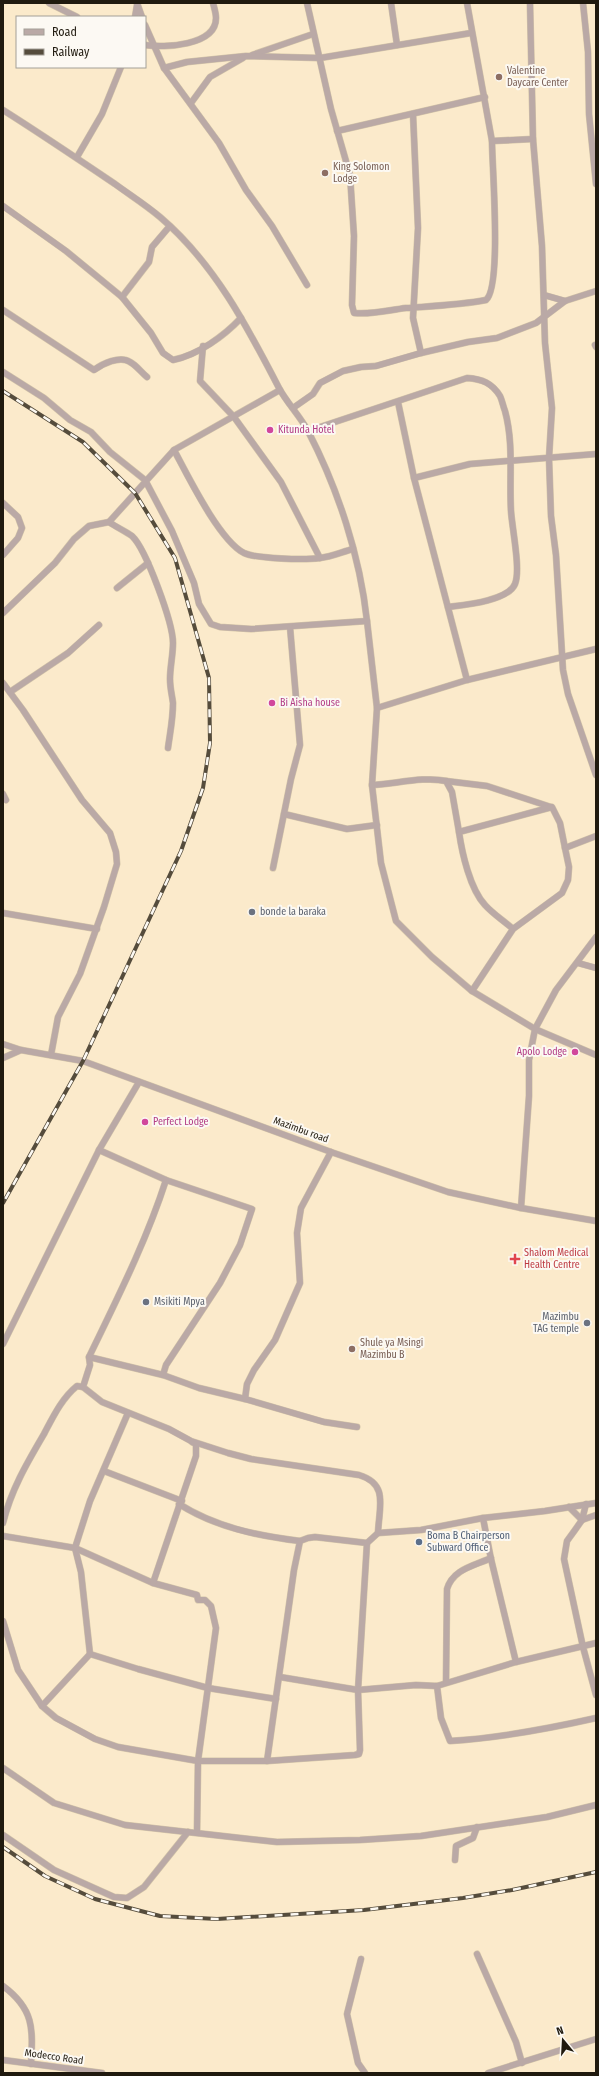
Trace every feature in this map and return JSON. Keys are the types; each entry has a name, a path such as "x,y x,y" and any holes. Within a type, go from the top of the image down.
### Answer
{"street":[{"path":"50,3 75,16"},
{"path":"146,45 180,45 204,37 214,26 216,18 213,3"},
{"path":"307,3 313,34 337,131 350,175 354,236 352,305 354,313 365,314 471,303 486,300 491,294 496,254 492,141 485,97 471,33 467,3"},
{"path":"391,3 397,45"},
{"path":"530,3 533,139 544,295 545,343 552,408 549,458 551,516 556,555 563,670 568,694 596,775"},
{"path":"583,3 588,52 589,114 596,184"},
{"path":"135,16 137,4"},
{"path":"137,4 142,16"},
{"path":"146,28 164,68 219,143 246,190 272,226 307,284"},
{"path":"164,68 187,62 246,56 320,58 471,33"},
{"path":"191,103 210,77 246,56 313,34"},
{"path":"588,52 596,51"},
{"path":"77,157 102,114 121,68"},
{"path":"337,131 485,97"},
{"path":"3,110 77,157 146,206 169,227 210,270 226,292 280,390 308,431 334,490 347,526 363,588 377,708 372,785 381,862 396,921 432,957 472,991 536,1029 596,1055"},
{"path":"413,114 418,228 415,308 413,318 421,353"},
{"path":"492,141 533,139"},
{"path":"3,206 66,251 122,297 151,333 163,353 173,360 185,358 228,331 241,318"},
{"path":"122,297 149,262 152,246 169,227"},
{"path":"293,408 313,394 320,383 343,371 361,367 376,366 421,353 468,342 497,338 536,323 565,301 596,291"},
{"path":"544,295 565,301"},
{"path":"3,310 94,370 101,365 116,360 129,360 147,377"},
{"path":"203,346 200,381 254,441 281,482 320,558"},
{"path":"3,372 44,398 70,420 91,432 110,452 145,480 172,531 194,583 199,604 204,616 211,624 233,628 290,627 366,621"},
{"path":"308,431 467,378 481,379 490,385 501,397 508,424 511,462 511,510 516,560 515,584 510,591 502,596 475,603 448,607"},
{"path":"3,613 55,563 74,539 90,526 109,522 145,480 174,450 280,390"},
{"path":"398,402 414,478 467,680"},
{"path":"174,450 216,524 228,539 243,552 260,557 320,558 353,549"},
{"path":"414,478 470,464 511,462 596,454"},
{"path":"3,503 18,517 22,528 18,538 3,555"},
{"path":"109,522 132,536 140,546 163,603 173,643 170,661 170,688 173,702 172,727 168,748"},
{"path":"117,588 148,563"},
{"path":"10,692 68,653 99,625"},
{"path":"273,868 300,745 290,627"},
{"path":"377,708 467,680 596,649"},
{"path":"3,683 23,710 82,800 113,840 117,864 80,974 58,1018 51,1055"},
{"path":"372,785 422,780 446,781 487,786 552,807 560,823 569,867 568,880 562,892 513,929 472,991"},
{"path":"446,781 452,792 462,854 471,881 484,904 513,929"},
{"path":"459,832 552,807"},
{"path":"284,814 347,829 377,825"},
{"path":"566,848 596,836"},
{"path":"3,913 96,929"},
{"path":"521,1208 529,1096 529,1060 536,1029 556,990 578,963 596,937"},
{"path":"578,963 596,968"},
{"name":"Mazimbu road","path":"3,1044 21,1050 83,1061 331,1152 448,1192 521,1208 596,1221"},
{"path":"3,1058 21,1050"},
{"path":"3,1344 99,1150 139,1082"},
{"path":"99,1150 166,1180 252,1209 240,1245 220,1283 166,1365 164,1375"},
{"path":"245,1399 247,1384 254,1370 275,1340 300,1283 297,1233 301,1208 331,1152"},
{"path":"83,1387 90,1365 89,1357 128,1277 157,1208 166,1180"},
{"path":"89,1357 164,1375 199,1388 245,1399 324,1422 357,1427"},
{"path":"3,1523 15,1485 51,1421 70,1392 77,1386 83,1387 102,1402 169,1429 196,1444 197,1453 153,1583"},
{"path":"42,1706 90,1654 81,1572 74,1548 90,1501 128,1413"},
{"path":"191,1441 251,1459 368,1478 376,1484 379,1492 378,1533"},
{"path":"104,1471 180,1503 195,1514 234,1529 300,1541 315,1537 367,1543"},
{"path":"3,1621 18,1670 42,1706 56,1718 101,1741 118,1747 198,1761 267,1761 359,1754 362,1744 358,1690 367,1543 378,1533 421,1530 483,1518 596,1503"},
{"path":"586,1504 582,1520 567,1541 564,1559 582,1647 596,1695"},
{"path":"569,1507 582,1520"},
{"path":"582,1520 596,1515"},
{"path":"483,1518 516,1662"},
{"path":"3,1536 74,1548 153,1583 197,1595 198,1600 206,1600 211,1606 216,1628 198,1761 197,1832"},
{"path":"267,1761 293,1577 300,1541"},
{"path":"446,1682 447,1588 449,1581 456,1573 491,1558"},
{"path":"280,1677 358,1690 416,1685 437,1686 446,1682 516,1662 596,1643"},
{"path":"90,1654 208,1688 276,1699"},
{"path":"437,1686 441,1718 450,1741 488,1739 533,1732 596,1718"},
{"path":"3,1768 54,1803 90,1816 126,1825 276,1842 360,1840 413,1836 547,1817 596,1806"},
{"path":"455,1860 456,1846 473,1838 477,1827"},
{"path":"3,1835 54,1870 114,1897 127,1898 144,1887 188,1832"},
{"path":"477,1954 516,2042 522,2063"},
{"path":"361,1960 347,2014 358,2063 365,2073"},
{"path":"3,1986 22,2004 28,2014 32,2037 31,2064"},
{"path":"488,2073 596,2039"},
{"name":"Modecco Road","path":"3,2060 31,2064 54,2070 102,2073"}],"railway":[{"path":"3,391 83,442 135,493 175,558 209,678 210,743 203,788 181,851 83,1061 3,1203"},
{"path":"3,1847 45,1876 95,1899 160,1916 217,1919 364,1910 463,1898 512,1890 596,1872"}],"place":[{"name":"Valentine Daycare Center","path":"499,77"},
{"name":"King Solomon Lodge","path":"325,173"},
{"name":"Kitunda Hotel","path":"270,430"},
{"name":"Bi Aisha house","path":"272,703"},
{"name":"bonde la baraka","path":"252,912"},
{"name":"Apolo Lodge","path":"575,1052"},
{"name":"Perfect Lodge","path":"145,1122"},
{"name":"Shalom Medical Health Centre","path":"515,1259"},
{"name":"Msikiti Mpya","path":"146,1302"},
{"name":"Mazimbu TAG temple","path":"587,1323"},
{"name":"Shule ya Msingi Mazimbu B","path":"352,1349"},
{"name":"Boma B Chairperson Subward Office","path":"419,1542"}]}
